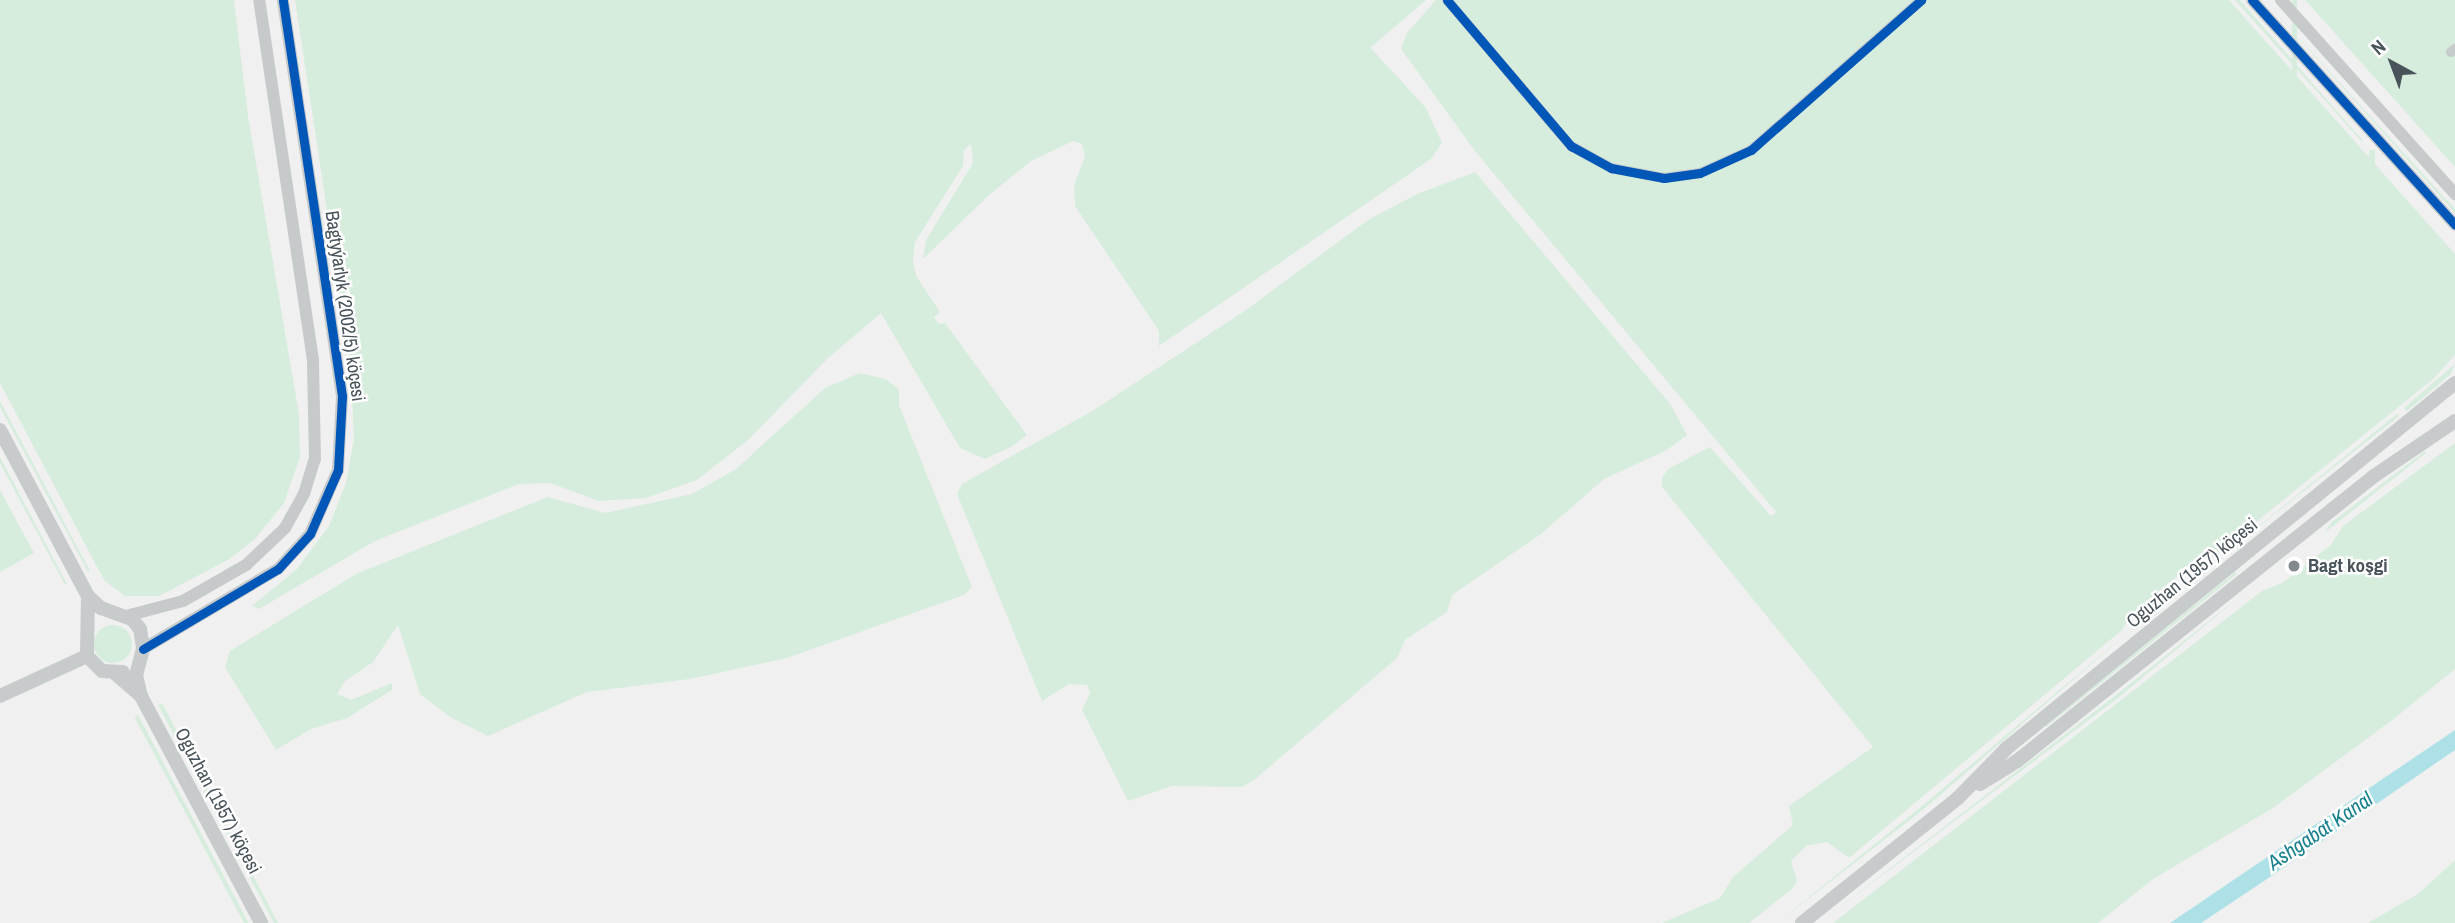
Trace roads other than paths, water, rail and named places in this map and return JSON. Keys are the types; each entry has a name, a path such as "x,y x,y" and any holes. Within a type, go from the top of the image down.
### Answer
{"main road":[{"name":"Oguzhan (1957) köçesi","path":"1958,798 2007,748 2455,383"},
{"name":"Oguzhan (1957) köçesi","path":"1802,923 1958,798 2017,761 2374,477 2455,421"},
{"name":"Oguzhan (1957) köçesi","path":"0,430 88,596 87,656 97,667 116,673 141,696 261,923"},
{"name":"Oguzhan (1957) köçesi","path":"88,596 141,629 141,696"},
{"path":"87,632 94,621 119,615"},
{"path":"116,673 141,655"},
{"path":"0,696 87,656"}],"street":[{"name":"Bagtyýarlyk (2002/5) köçesi","path":"119,615 183,601 247,565 285,528 304,494 315,459 313,359 258,0"},
{"name":"Bagtyýarlyk (2002/5) köçesi","path":"141,655 278,569 310,534 338,470 342,396 283,0"},
{"path":"1447,0 1571,146 1611,168 1664,177 1700,173 1751,150 1921,0"},
{"path":"2252,0 2455,225"},
{"path":"2281,0 2455,194"}],"water":[{"name":"Ashgabat Kanal","path":"2455,730 2455,750 2264,881 2201,923 2170,923"}],"place":[{"name":"Bagt koşgi","path":"2294,566"}]}
